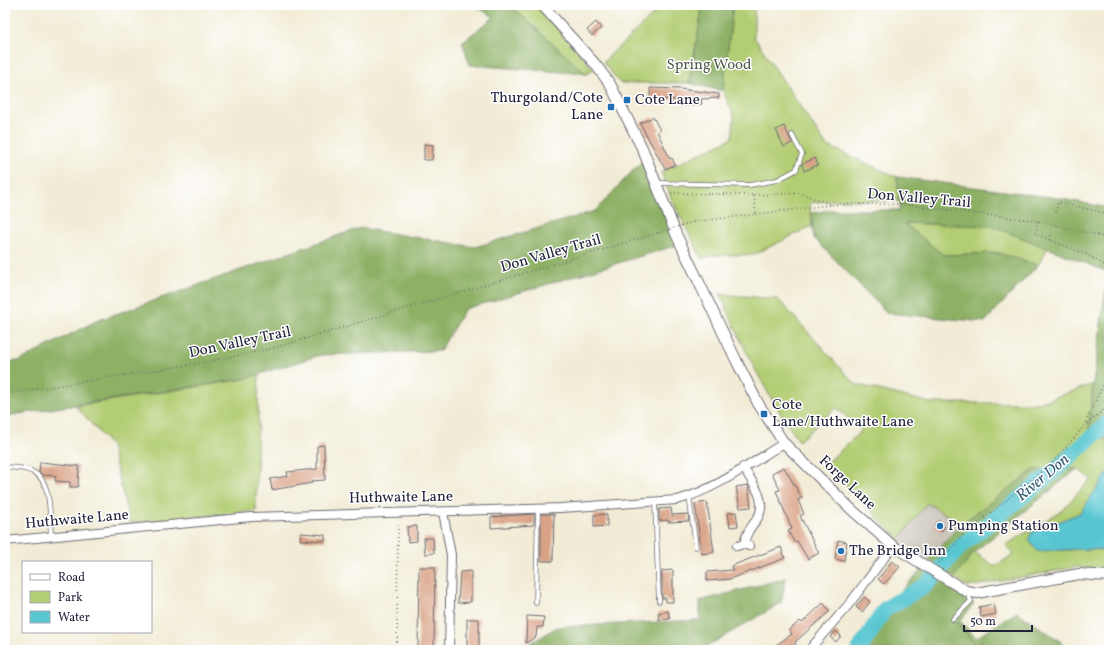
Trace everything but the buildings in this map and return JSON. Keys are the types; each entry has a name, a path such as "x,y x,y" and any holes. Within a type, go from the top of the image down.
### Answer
{"street":[{"path":"542,5 596,65 610,84 661,193"},
{"name":"Forge Lane","path":"661,193 676,234 758,405 784,442 851,509 893,546 932,565 951,582 966,591 977,593 1079,574 1109,576"},
{"name":"Huthwaite Lane","path":"5,541 251,517 538,509 655,502 689,496 743,467 784,442"},
{"path":"743,467 762,503 760,513 747,533 743,545"},
{"path":"444,512 451,555 449,650"},
{"path":"809,650 850,603 893,546"}],"lane":[{"path":"657,183 750,184 777,180 796,170 802,154 792,135"},
{"path":"5,468 24,469 35,473 45,485 51,536"},
{"path":"689,496 696,547"},
{"path":"655,502 659,600"},
{"path":"536,603 538,509"},
{"path":"953,618 971,601 966,591"}],"path":[{"path":"661,193 754,195 800,193 830,205"},
{"path":"754,195 756,214"},
{"path":"1056,212 1058,202 1109,214"},
{"name":"Don Valley Trail","path":"5,394 201,363 274,348 693,222 830,205 900,204 1038,222 1109,238"},
{"path":"1038,222 1035,234 1088,255 1109,268"},
{"path":"1050,240 1052,232"},
{"path":"1109,317 1106,324 1109,338"},
{"path":"1083,428 1109,372"},
{"path":"932,565 961,537 1053,462 1083,428 1109,406"},
{"path":"397,650 399,513"},
{"path":"953,618 976,645 984,645 990,650"}],"shaded area":[{"path":"927,503 961,524 928,560 899,540"}],"green space":[{"path":"474,5 510,5 586,74 470,65 462,42 494,17"},
{"path":"510,5 537,5 594,70 586,74"},
{"path":"663,5 703,5 689,83 620,83 603,62"},
{"name":"Spring Wood","path":"703,5 733,5 723,91 689,83"},
{"path":"733,5 754,5 754,37 826,145 897,177 899,201 836,200 810,203 812,226 753,255 714,255 702,259 671,198 661,172 732,138 734,116 723,91"},
{"path":"642,161 678,245 465,309 440,351 320,355 244,379 5,416 5,361 19,361 96,321 360,228 475,247 595,211"},
{"path":"897,177 1058,198 1109,208 1109,436 1106,440 1088,433 1108,272 992,226 904,223 943,255 998,253 1038,265 985,322 887,313 814,238 811,213 831,210 900,210"},
{"path":"903,223 992,226 1048,248 1038,265 998,253 943,255"},
{"path":"720,294 778,299 855,384 931,403 1039,403 1093,384 1088,433 1106,439 1109,436 1109,475 1107,474 1080,513 1032,533 1037,551 1088,549 1109,550 1109,571 1077,567 968,587 954,578 974,552 995,566 1013,555 1006,545 1061,511 1091,479 1077,469 1034,470 961,524 927,503 899,540 826,464 862,430 836,408 799,441 755,370"},
{"path":"259,373 256,511 130,523 111,446 76,406 244,379"},
{"path":"1077,469 974,552 954,578 928,560 961,524 1034,470"},
{"path":"922,569 974,604 960,621 976,638 1017,612 1060,641 1065,650 860,650 873,620"},
{"path":"786,578 781,603 701,650 520,650 557,627 700,620 700,601"}],"water":[{"path":"1107,474 1109,475 1109,550 1088,549 1037,551 1029,540 1031,533 1080,513"}],"waterway":[{"name":"River Don","path":"859,650 885,609 926,585 962,545 1047,477 1109,422"}],"place":[{"name":"Cote Lane","path":"627,100"},
{"name":"Thurgoland/Cote Lane","path":"611,107"},
{"name":"Cote Lane/Huthwaite Lane","path":"764,414"},
{"name":"Pumping Station","path":"940,526"},
{"name":"The Bridge Inn","path":"841,551"}]}
